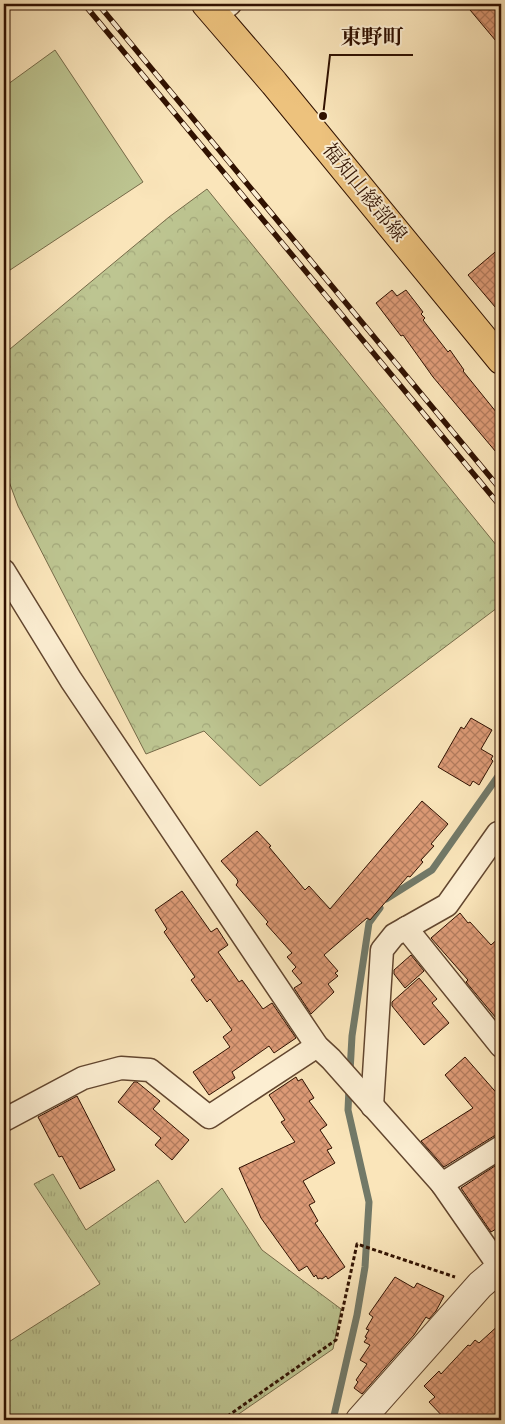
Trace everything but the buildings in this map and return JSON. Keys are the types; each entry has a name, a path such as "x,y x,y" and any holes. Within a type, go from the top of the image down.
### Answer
{"main road":[{"name":"福知山綾部線","path":"217,8 274,83 501,360"}],"street":[{"path":"4,571 71,680 324,1052 442,1184 494,1274 360,1420"},
{"path":"367,1100 382,950 394,934 447,905 498,833 501,837"},
{"path":"406,928 501,1046"},
{"path":"4,1120 84,1078 121,1068 150,1070 209,1117 324,1052"},
{"path":"442,1184 501,1147"}],"path":[{"path":"222,1420 336,1340 357,1244 494,1274"}],"green space":[{"path":"55,50 143,182 4,274 4,87"},
{"path":"207,189 501,551 501,605 260,786 204,731 146,754 18,506 4,468 4,354 169,217"},
{"path":"53,1174 86,1230 158,1180 185,1223 222,1188 262,1250 341,1309 333,1349 230,1420 4,1420 4,1345 100,1284 34,1184"}],"waterway":[{"path":"386,899 432,870 501,772"},
{"path":"350,1072 352,1036 369,923 380,908"},
{"path":"333,1420 357,1315 365,1267 369,1202 348,1110 349,1088"}],"railway":[{"path":"84,4 501,507"},
{"path":"98,4 501,490"}],"place":[{"name":"東野町","path":"323,116"}]}
